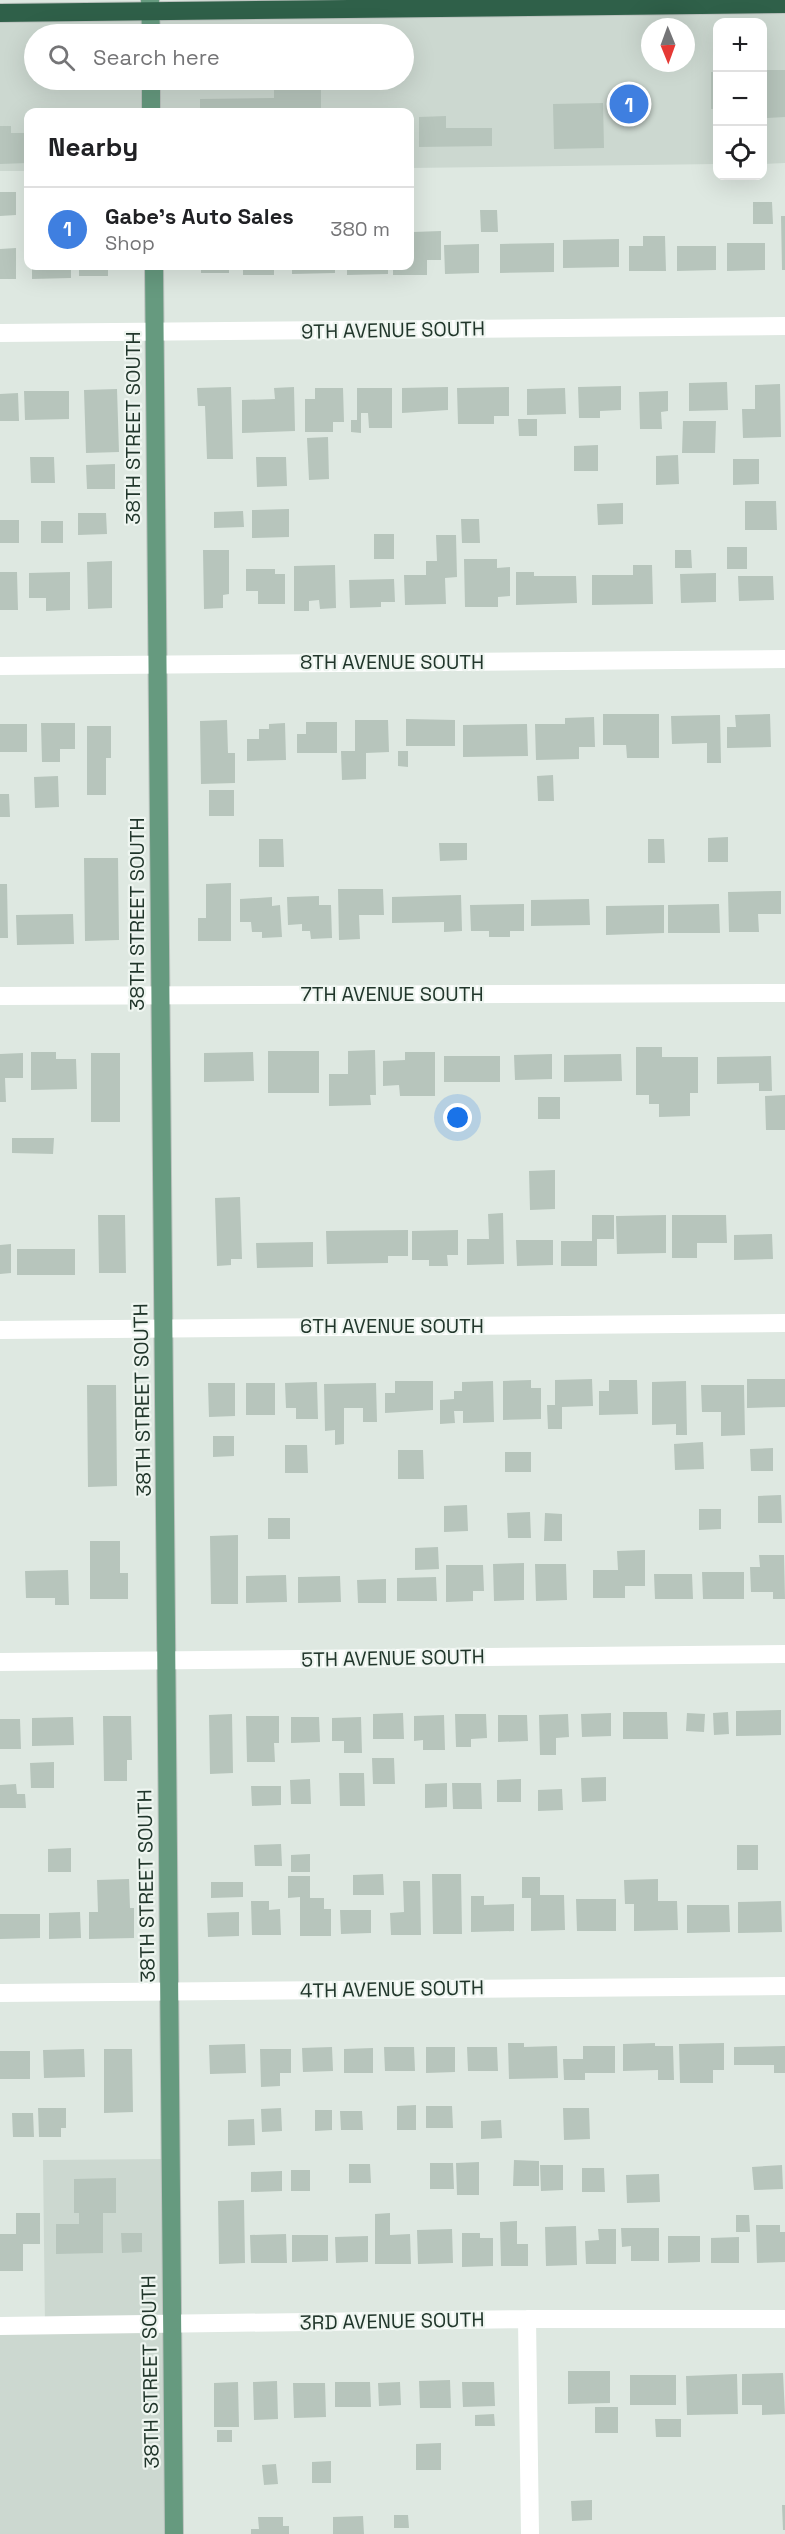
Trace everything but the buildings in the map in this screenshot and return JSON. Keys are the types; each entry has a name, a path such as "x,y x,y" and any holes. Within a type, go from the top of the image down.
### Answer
{"highway":[{"path":"0,12 150,6 785,4"}],"main road":[{"path":"150,6 151,24"},
{"path":"151,90 152,108"},
{"name":"38TH STREET SOUTH","path":"154,270 174,2534"}],"street":[{"name":"9TH AVENUE SOUTH","path":"0,333 785,326"},
{"name":"8TH AVENUE SOUTH","path":"0,666 785,658"},
{"name":"7TH AVENUE SOUTH","path":"0,996 785,993"},
{"name":"6TH AVENUE SOUTH","path":"0,1330 785,1323"},
{"name":"5TH AVENUE SOUTH","path":"0,1662 785,1654"},
{"name":"4TH AVENUE SOUTH","path":"0,1993 785,1986"},
{"name":"3RD AVENUE SOUTH","path":"0,2326 527,2319 785,2319"},
{"path":"527,2319 530,2534"}],"shaded area":[{"path":"785,4 785,163 767,164 767,18 713,18 713,164 414,168 414,108 24,108 24,171 0,171 0,13"},
{"path":"171,2159 174,2534 0,2534 0,2326 45,2325 43,2160"}],"place":[{"name":"Gabe's Auto Sales","path":"629,104"}]}
